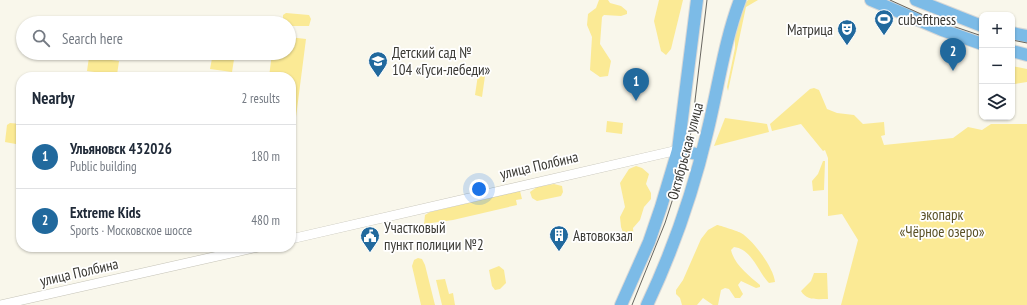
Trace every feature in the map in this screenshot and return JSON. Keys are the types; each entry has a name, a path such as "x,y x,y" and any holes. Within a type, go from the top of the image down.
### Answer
{"main road":[{"name":"Октябрьская улица","path":"621,305 654,228 666,195 678,150 697,0"},
{"name":"Октябрьская улица","path":"647,305 660,278 685,213 702,155 735,14 740,0"},
{"path":"735,14 745,0"},
{"path":"871,0 942,30 979,43"},
{"path":"916,0 979,25"},
{"path":"1015,34 1027,36"},
{"path":"1015,52 1027,54"},
{"name":"улица Полбина","path":"678,150 702,155"}],"street":[{"name":"улица Полбина","path":"296,238 678,150"},
{"name":"улица Полбина","path":"0,305 236,252"}],"green space":[{"path":"599,0 608,0 610,3 621,6 627,11 627,14 621,16 604,15 602,17 600,44 611,61 608,76 600,77 590,70 592,37 587,25 588,14 596,8"},
{"path":"659,0 683,0 671,49 666,55 661,51 654,21"},
{"path":"748,0 758,0 746,7 728,91 727,87 735,48 735,32 743,6"},
{"path":"286,13 309,15 311,19 309,26 296,26 296,16 283,15"},
{"path":"296,38 306,39 296,117 296,72 270,72 271,60 296,60"},
{"path":"89,60 119,61 117,72 87,71"},
{"path":"212,60 234,60 232,72 210,69"},
{"path":"1015,67 1027,69 1027,82 1015,84"},
{"path":"479,68 486,69 482,97 475,95"},
{"name":"экопарк «Чёрное озеро»","path":"814,88 819,90 827,109 837,113 854,115 863,124 884,122 885,135 881,136 884,145 953,138 968,127 982,130 991,124 1027,124 1027,305 841,305 858,240 842,214 828,216 828,158 825,150 823,151 801,124 772,131 770,124 810,89"},
{"path":"725,118 767,124 769,132 714,146"},
{"path":"607,121 623,123 622,134 606,132"},
{"path":"10,123 16,124 16,144 5,142 7,125"},
{"path":"823,161 825,161 824,190 813,191 812,181 818,174"},
{"path":"636,166 642,168 649,174 646,184 651,193 651,199 644,207 640,220 633,228 634,242 631,243 626,241 621,227 620,217 625,207 620,183 629,169"},
{"path":"554,184 562,186 563,192 561,196 537,201 532,198 530,192 537,187"},
{"path":"520,191 522,199 516,200 517,205 453,220 424,224 425,215 430,212"},
{"path":"717,225 740,232 746,237 757,248 767,262 774,276 775,282 769,283 750,256 746,252 734,247 731,250 735,260 751,278 760,285 760,287 756,288 741,281 738,285 743,294 740,298 735,298 729,289 725,288 721,290 718,305 713,305 703,298 697,305 682,305 680,298 676,294 676,290 683,280 701,239 708,230"},
{"path":"418,258 422,259 425,265 435,305 421,305 412,266 414,260"},
{"path":"499,266 504,270 506,283 500,289 495,290 492,286 489,270"},
{"path":"814,273 827,273 828,299 809,298 801,291 811,281"},
{"path":"445,279 449,294 453,293 455,305 442,305 436,280"}],"tram line":[{"path":"632,305 665,223 687,155 692,126 707,0"},
{"path":"890,0 932,19 979,35"},
{"path":"1015,41 1027,43"}],"place":[{"name":"cubefitness","path":"884,36"},
{"name":"Матрица","path":"847,46"},
{"name":"Extreme Kids","path":"953,71"},
{"name":"Детский сад № 104 «Гуси-лебеди»","path":"378,78"},
{"name":"Ульяновск 432026","path":"636,101"},
{"name":"Автовокзал","path":"559,252"},
{"name":"Участковый пункт полиции №2","path":"370,253"}]}
